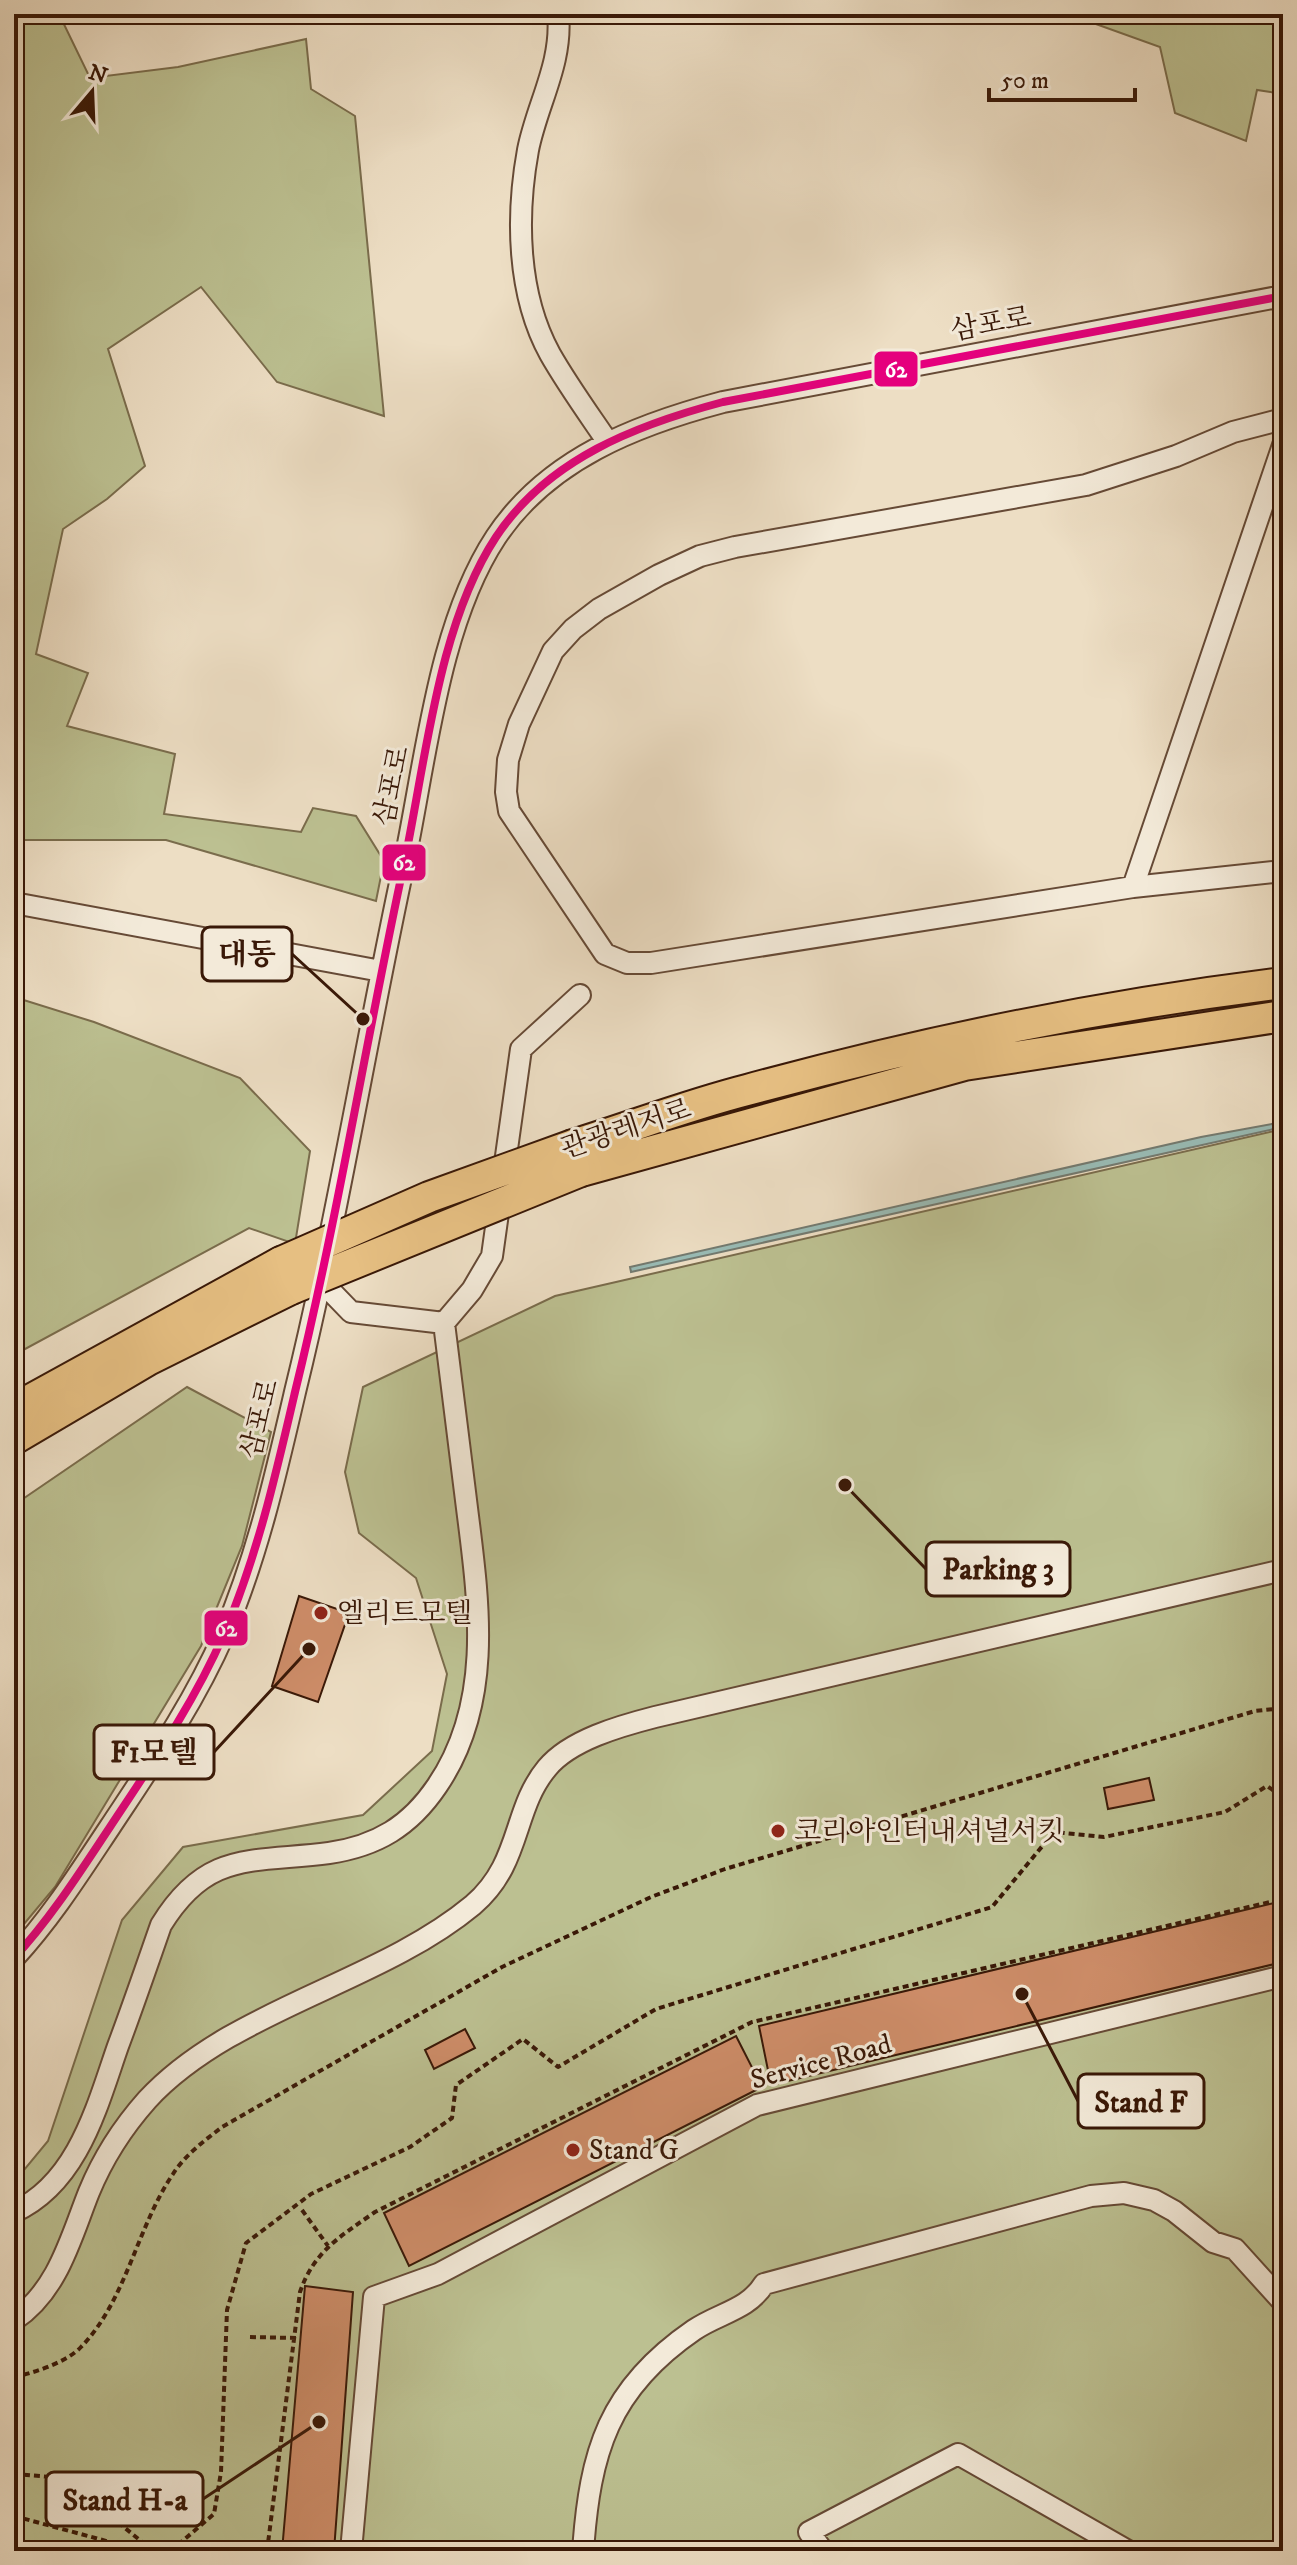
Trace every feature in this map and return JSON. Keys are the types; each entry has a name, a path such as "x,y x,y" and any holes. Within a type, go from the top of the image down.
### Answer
{"highway":[{"name":"관광레저로","path":"577,1158 745,1090 906,1050 1185,995 1283,983"},
{"name":"관광레저로","path":"14,1409 286,1275 429,1197 577,1158 964,1065 1283,1016"},
{"name":"관광레저로","path":"14,1439 286,1275"}],"street":[{"path":"558,14 560,29 550,86 528,149 521,234 522,262 549,352 607,441"},
{"name":"삼포로","path":"14,1958 75,1880 191,1701 224,1633 254,1552 322,1282 381,971 450,642 470,585 496,537 526,499 607,441 660,418 723,402 1254,305 1283,296"},
{"path":"1283,419 1233,432 1176,456 1086,485 735,547 686,562 599,609 553,651 519,724 508,760 506,792 518,826 605,954 627,963 651,963 1133,887 1283,871"},
{"path":"1133,887 1283,445"},
{"path":"14,903 381,971"},
{"path":"14,2212 48,2189 71,2162 89,2128 161,1925 180,1895 207,1873 238,1863 355,1849 389,1836 420,1812 450,1767 466,1731 475,1692 479,1642 478,1596 444,1323 472,1290 492,1256 521,1049 580,995"},
{"path":"322,1282 351,1312 444,1323"},
{"path":"14,2320 48,2286 67,2252 106,2156 154,2093 199,2056 428,1936 476,1902 503,1872 536,1786 547,1768 565,1753 609,1731 655,1717 1282,1571"},
{"name":"Service Road","path":"351,2551 374,2297 438,2274 757,2105 1283,1976"},
{"path":"583,2551 596,2451 608,2422 627,2391 655,2360 696,2329 753,2302 764,2284 1091,2196 1124,2193 1154,2200 1174,2211 1213,2242 1235,2249 1283,2302"},
{"path":"823,2551 809,2532 958,2454 1128,2551"}],"path":[{"path":"14,2377 31,2373 80,2349 104,2314 173,2173 191,2152 222,2127 502,1967 651,1897 725,1869 1240,1715 1283,1708"},
{"path":"14,2516 110,2542 172,2550 214,2514 221,2472 227,2310 246,2243 311,2194 410,2147 452,2118 456,2085 523,2039 558,2067 656,2009 992,1907 1054,1832 1104,1837 1225,1812 1267,1786 1283,1797"},
{"path":"267,2551 300,2292 308,2268 328,2246 375,2212 752,2022 1283,1899"},
{"path":"302,2210 328,2246"},
{"path":"250,2337 296,2338"},
{"path":"14,2474 64,2478 147,2547"}],"green space":[{"path":"59,14 90,78 178,67 306,39 311,89 355,116 384,416 277,382 201,287 108,349 145,466 107,499 63,529 36,654 88,673 67,726 175,754 164,814 301,832 313,808 356,816 384,861 376,901 166,840 14,840 14,24"},
{"path":"1068,14 1283,14 1283,94 1257,90 1246,141 1175,113 1160,47"},
{"path":"14,997 94,1022 240,1078 310,1151 295,1244 249,1228 14,1355"},
{"name":"코리아인터내셔널서킷","path":"1283,1129 1283,2551 14,2551 14,2182 48,2141 122,1920 183,1847 363,1815 432,1751 447,1674 416,1578 359,1533 345,1472 363,1387 555,1296"},
{"path":"187,1387 271,1432 242,1546 201,1646 55,1887 14,1936 14,1505"}],"water":[{"path":"1283,1122 1283,1127 631,1272 630,1267 1201,1137"}],"building":[{"path":"299,1596 349,1613 318,1702 272,1686"},
{"path":"1149,1778 1154,1800 1108,1809 1104,1788"},
{"path":"1274,1903 1283,1938 1283,1962 771,2085 759,2026"},
{"path":"465,2029 475,2048 434,2069 425,2050"},
{"name":"Stand G","path":"736,2036 762,2087 409,2266 384,2213"},
{"path":"305,2286 353,2292 334,2551 282,2551"}],"transit line":[{"name":"62","path":"14,1958 65,1894 171,1733 212,1660 236,1605 273,1484 325,1260 436,694 460,611 476,572 496,537 541,486 568,466 627,434 690,411 723,402 1283,296"}],"place":[{"name":"대동","path":"363,1019"},
{"name":"Parking 3","path":"845,1485"},
{"name":"엘리트모텔","path":"321,1613"},
{"name":"F1모텔","path":"309,1649"},
{"name":"코리아인터내셔널서킷","path":"778,1831"},
{"name":"Stand F","path":"1022,1994"},
{"name":"Stand G","path":"573,2150"},
{"name":"Stand H-a","path":"319,2422"}]}
